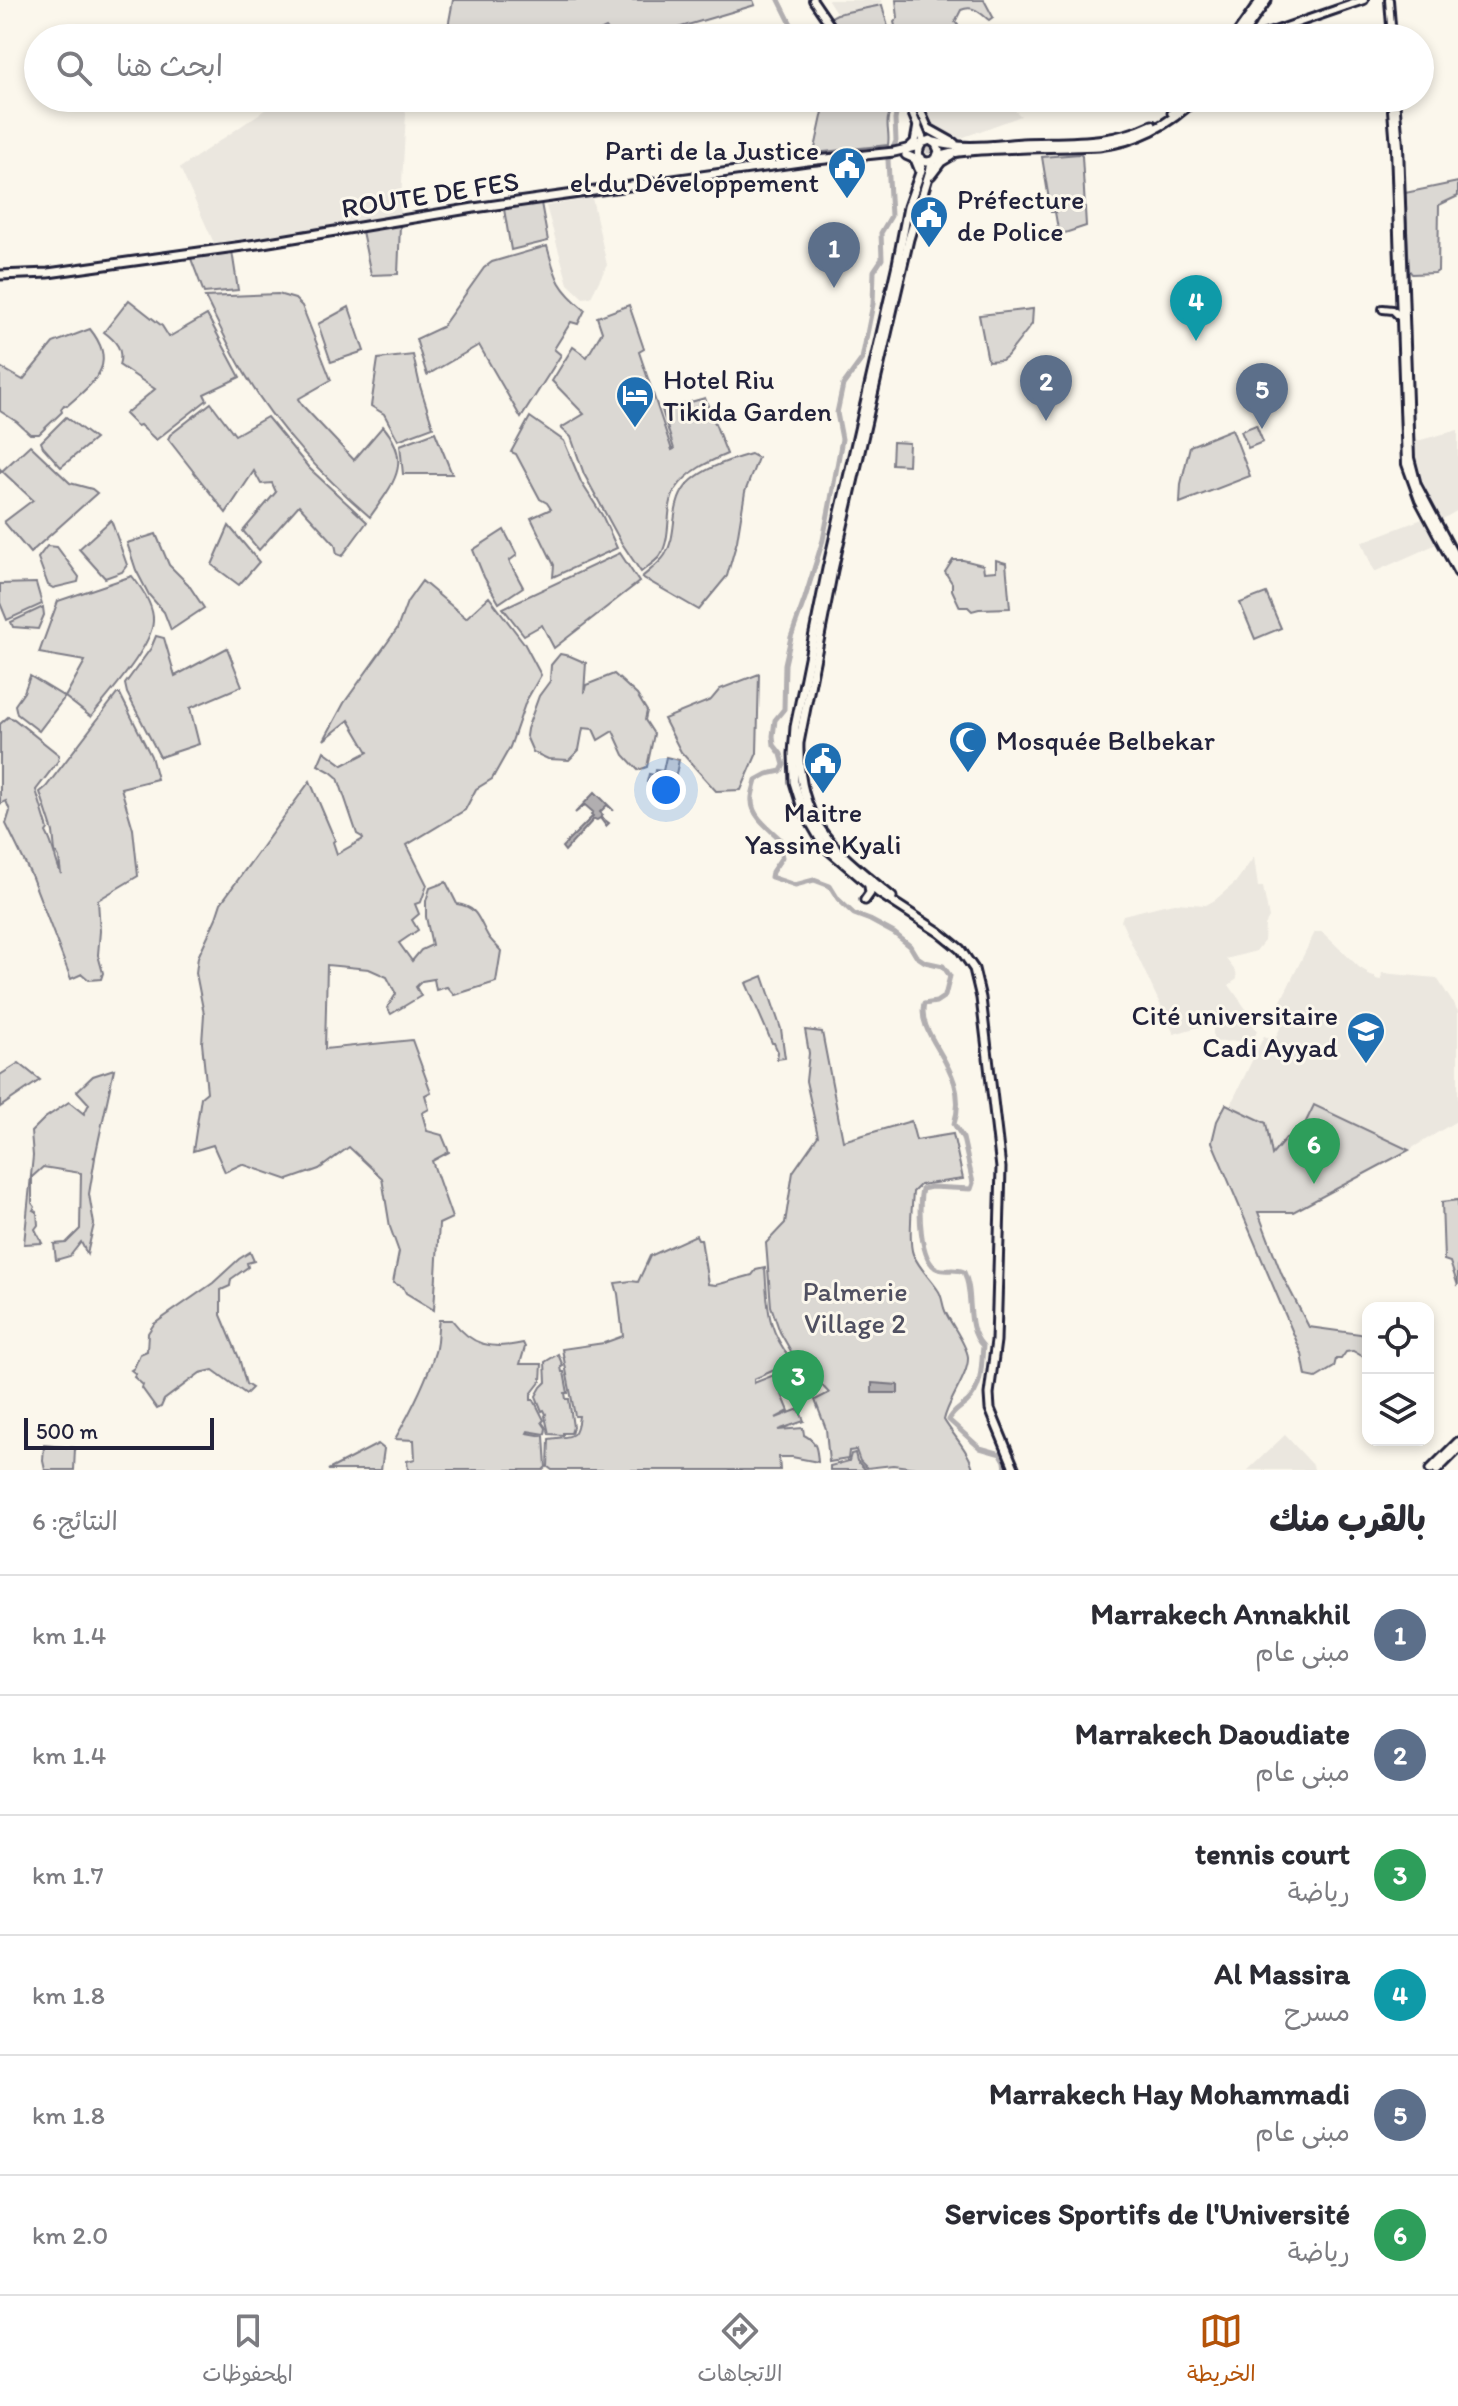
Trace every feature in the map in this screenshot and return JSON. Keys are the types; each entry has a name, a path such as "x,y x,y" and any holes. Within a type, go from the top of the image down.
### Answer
{"main road":[{"path":"815,0 831,24"},
{"path":"1252,24 1264,0"},
{"path":"1253,24 1264,0"},
{"path":"1284,24 1364,0"},
{"path":"1388,0 1389,24"},
{"path":"917,112 939,149 908,207 795,727 794,782 800,803 824,846 868,884 960,949 974,969 981,998 1001,1168 996,1341 990,1409 1015,1470"},
{"path":"917,112 925,129 958,149 1099,146 1136,138 1162,126 1182,112"},
{"path":"915,916 825,838 804,797 798,757 800,728 833,570 914,214 928,166 958,149 1115,138 1156,123 1173,112"},
{"path":"1394,112 1407,469 1419,500 1458,573"},
{"path":"1395,112 1399,146 1410,458 1417,485 1458,562"},
{"path":"909,239 928,180 928,166 920,158 925,129"},
{"path":"925,129 905,153 928,166"},
{"name":"ROUTE DE FES","path":"905,153 921,144 934,142 958,149"},
{"path":"928,180 941,162 958,149"},
{"name":"ROUTE DE FES","path":"0,275 48,273 257,244 450,211 807,161 905,153 920,158 928,166"},
{"path":"1383,309 1395,311 1400,318"},
{"path":"865,900 870,893 868,884"},
{"path":"1430,1470 1458,1442"},
{"path":"1437,1470 1458,1449"}],"shaded area":[{"path":"828,0 881,0 882,5 837,14"},
{"path":"262,112 406,114 400,216 214,243 180,168"},
{"path":"924,112 1017,112 1021,116 953,141 932,129"},
{"path":"592,198 607,265 591,297 583,298 568,284 546,206"},
{"path":"1458,430 1458,510 1441,520 1418,472 1413,442"},
{"path":"1425,518 1439,543 1374,572 1362,542"},
{"path":"595,792 614,811 607,805 600,812 609,823 606,826 600,818 594,819 565,851 562,847 593,816 585,805 575,813"},
{"path":"1254,857 1258,887 1263,887 1269,918 1265,925 1264,941 1256,951 1226,959 1236,972 1237,979 1229,985 1253,1015 1252,1023 1257,1031 1253,1041 1213,1042 1213,1028 1205,1025 1174,1034 1121,921 1123,915 1175,903 1206,905 1235,883"},
{"path":"1315,932 1322,932 1375,979 1381,980 1382,973 1437,978 1458,1011 1458,1120 1409,1150 1314,1105 1300,1134 1272,1156 1266,1123 1230,1106 1264,1036 1274,1040 1284,1021 1274,1015"},
{"path":"872,1383 898,1385 898,1393 872,1393"},
{"path":"1285,1435 1313,1465 1314,1470 1248,1470"}],"green space":[{"path":"453,0 753,0 755,5 691,24 449,24"},
{"path":"896,0 984,0 993,17 989,20 969,8 961,10 955,22 957,24 894,24 898,18"},
{"path":"882,5 887,24 836,24 831,17"},
{"path":"823,112 891,112 888,145 814,153"},
{"path":"1080,154 1086,226 1059,235 1055,212 1051,212 1042,157"},
{"path":"1458,182 1458,196 1439,205 1438,271 1412,274 1409,270 1405,193"},
{"path":"541,203 548,241 511,250 504,209"},
{"path":"400,225 398,274 371,275 362,231"},
{"path":"547,246 559,282 585,310 578,324 571,322 554,349 561,355 521,418 479,345 427,375 416,339 442,327 484,268 492,262"},
{"path":"232,251 238,290 204,293 190,256"},
{"path":"278,294 295,299 302,306 331,380 298,399 303,406 354,460 383,426 397,451 398,463 392,484 370,517 318,468 271,414 240,365 205,297"},
{"path":"129,300 162,326 169,337 207,315 240,377 204,394 207,400 156,440 125,414 155,389 119,365 118,346 104,332"},
{"path":"629,305 644,349 639,352 672,450 662,410 705,398 727,454 692,472 676,489 670,505 664,548 660,556 641,572 584,474 571,437 561,428 584,414 552,381 573,347 587,357 602,332 597,317"},
{"path":"349,307 364,351 331,362 318,324"},
{"path":"1033,309 1032,324 1007,356 1002,360 988,361 979,315"},
{"path":"90,329 102,353 100,372 86,389 67,406 64,405 62,412 39,434 30,434 0,411 0,367 23,380 53,343"},
{"path":"413,355 433,427 398,440 384,414 371,406 378,359"},
{"path":"211,403 235,435 267,417 309,468 367,522 342,556 337,554 335,544 299,505 259,550 243,531 276,492 272,483 261,484 254,471 226,513 168,439"},
{"path":"66,417 95,439 61,467 41,442"},
{"path":"530,417 564,441 581,482 602,515 617,548 553,577 554,565 531,518 551,509 540,499 516,454 511,452"},
{"path":"1256,425 1263,442 1248,448 1241,431"},
{"path":"1232,429 1250,476 1180,503 1190,446"},
{"path":"435,432 452,474 403,474 400,445"},
{"path":"893,442 909,443 908,465 892,464"},
{"path":"30,445 70,483 97,493 30,553 4,522 33,500 2,471"},
{"path":"751,454 758,458 745,492 737,541 727,576 699,610 642,577 669,548 678,501 686,486 712,468"},
{"path":"111,520 127,565 122,572 105,578 79,549"},
{"path":"229,526 259,562 239,585 212,565"},
{"path":"504,530 517,555 509,561 523,587 499,603 473,550"},
{"path":"156,534 169,565 188,584 204,608 171,630 164,612 149,595 136,570 127,543"},
{"path":"47,546 57,547 79,577 78,582 53,588 48,585 38,558"},
{"path":"620,553 639,582 554,648 542,625 524,635 503,608"},
{"path":"953,560 983,565 984,572 996,571 996,560 1006,563 1010,608 972,611 968,607 960,607 945,572"},
{"path":"132,576 153,615 151,632 145,644 91,717 65,697 85,661 39,653 58,601"},
{"path":"422,581 466,618 489,597 524,643 541,675 526,701 510,747 492,779 476,789 465,810 407,845 427,885 421,902 415,904 419,914 412,920 418,930 399,943 412,961 421,950 432,945 426,901 430,888 446,882 457,904 473,911 501,951 496,982 454,995 447,987 436,990 434,979 422,981 416,987 421,996 391,1014 387,1008 396,994 387,977 369,969 327,965 325,1049 412,1040 431,1092 425,1095 429,1109 422,1113 427,1131 442,1135 449,1152 432,1161 452,1218 439,1224 434,1310 393,1283 399,1252 390,1227 382,1178 349,1147 319,1169 288,1180 242,1164 225,1172 213,1145 193,1151 201,1097 207,1092 202,1043 204,1014 196,973 198,957 221,903 310,781 335,840 337,854 363,839 357,834 338,778 318,765 324,751 343,765 368,752 349,720 324,740 344,703 397,629 407,602"},
{"path":"36,583 42,604 7,620 0,603 0,584"},
{"path":"1266,593 1281,628 1255,639 1240,603"},
{"path":"43,607 44,615 38,629 13,627 11,622"},
{"path":"156,636 164,638 175,676 227,648 242,686 190,708 199,744 160,757 125,684"},
{"path":"560,654 586,663 584,693 586,685 614,674 637,695 647,711 645,720 654,734 647,767 638,770 624,755 613,731 598,740 593,729 583,728 579,750 569,760 548,759 533,752 526,736 527,729 539,696 550,681 551,665"},
{"path":"759,674 757,753 741,790 716,791 681,752 664,719 711,700 720,689"},
{"path":"30,676 65,697 39,731 17,714 15,705"},
{"path":"120,694 151,756 157,779 121,788 133,829 138,876 98,900 101,979 89,980 82,974 71,979 31,875 6,824 10,811 6,801 0,804 0,724 8,717 14,719 59,755 58,761 36,790 61,874 53,832 40,792"},
{"path":"666,757 679,760 673,788 653,784 653,779 652,783 647,782 649,774 655,775 656,770 663,771"},
{"path":"763,976 781,1029 785,1058 777,1059 778,1052 746,983"},
{"name":"Palmerie Village 2","path":"805,1030 822,1032 843,1141 911,1121 916,1140 953,1134 963,1179 920,1185 913,1192 911,1241 915,1259 940,1293 945,1310 967,1352 965,1372 944,1420 965,1451 973,1470 918,1470 893,1465 867,1468 856,1450 849,1451 848,1459 829,1462 826,1429 815,1400 829,1393 792,1353 780,1332 771,1306 766,1243 785,1223 793,1172 818,1136 806,1081 809,1053"},
{"path":"19,1063 40,1080 0,1107 0,1075"},
{"path":"114,1069 93,1157 89,1194 94,1224 87,1254 81,1242 70,1256 56,1260 54,1244 66,1243 80,1229 81,1173 43,1167 32,1177 32,1203 35,1207 33,1210 37,1212 38,1225 35,1229 42,1243 24,1244 33,1156 31,1132 69,1102 84,1114 89,1104 77,1091 93,1076"},
{"path":"1226,1104 1266,1123 1272,1155 1286,1138 1300,1134 1314,1105 1409,1150 1293,1212 1258,1212 1282,1275 1309,1327 1362,1334 1362,1356 1353,1351 1346,1352 1341,1359 1336,1359 1334,1367 1316,1378 1306,1376 1302,1354 1212,1142 1217,1121"},
{"path":"1458,1200 1458,1286 1450,1262 1444,1260 1442,1202"},
{"path":"696,1235 701,1239 708,1284 716,1285 752,1275 756,1270 765,1268 773,1328 793,1362 754,1379 754,1383 774,1375 789,1411 776,1418 799,1409 804,1421 778,1430 803,1428 804,1435 815,1446 818,1462 779,1457 780,1470 552,1470 548,1467 549,1439 574,1434 579,1416 575,1416 562,1349 604,1343 623,1336 615,1283 638,1282 650,1256"},
{"path":"250,1252 254,1261 247,1263 248,1267 231,1279 230,1286 221,1290 221,1315 246,1384 252,1388 246,1394 213,1370 200,1373 164,1400 157,1409 131,1370 140,1354 147,1351 148,1333 154,1324 213,1283"},
{"path":"439,1320 452,1320 467,1336 483,1344 501,1346 523,1343 525,1347 520,1364 542,1364 541,1381 531,1394 531,1400 534,1400 544,1420 545,1434 527,1433 544,1436 546,1467 543,1470 408,1470 407,1461 415,1459 414,1440 395,1439 431,1363"},
{"path":"558,1354 563,1366 573,1427 571,1433 563,1435 549,1434 546,1414 536,1396 546,1382 545,1362"},
{"path":"378,1444 384,1449 381,1470 328,1470"},
{"path":"44,1445 75,1448 74,1470 45,1470"},
{"path":"855,1453 857,1461 866,1470 830,1470 830,1466 849,1461 851,1454"}],"waterway":[{"path":"779,0 791,24"},
{"path":"896,112 896,141 888,160 891,216 881,233 882,259 874,271 873,304 862,359 843,385 837,413 842,439 823,540 791,637 785,664 784,709 775,720 774,745 784,765 781,771 756,780 752,801 758,817 780,839 782,857 771,877 795,885 814,880 830,886 854,914 894,933 910,946 916,956 925,962 943,966 950,976 945,996 936,1002 924,1004 923,1017 956,1087 958,1105 954,1124 963,1138 973,1183 971,1189 922,1189 921,1233 932,1264 941,1270 964,1272 974,1330 983,1346 976,1390 949,1420 980,1448 1001,1454 1006,1470"}],"tunnel":[{"path":"927,130 930,145 928,166"}],"place":[{"name":"Parti de la Justice el du Développement","path":"847,200"},
{"name":"Préfecture de Police","path":"929,249"},
{"name":"Marrakech Annakhil","path":"834,288"},
{"name":"Al Massira","path":"1196,341"},
{"name":"Marrakech Daoudiate","path":"1046,421"},
{"name":"Hotel Riu Tikida Garden","path":"635,429"},
{"name":"Marrakech Hay Mohammadi","path":"1262,429"},
{"name":"Mosquée Belbekar","path":"968,774"},
{"name":"Maitre Yassine Kyali","path":"823,795"},
{"name":"Cité universitaire Cadi Ayyad","path":"1366,1065"},
{"name":"Services Sportifs de l'Université","path":"1314,1184"},
{"name":"tennis court","path":"798,1416"}]}
